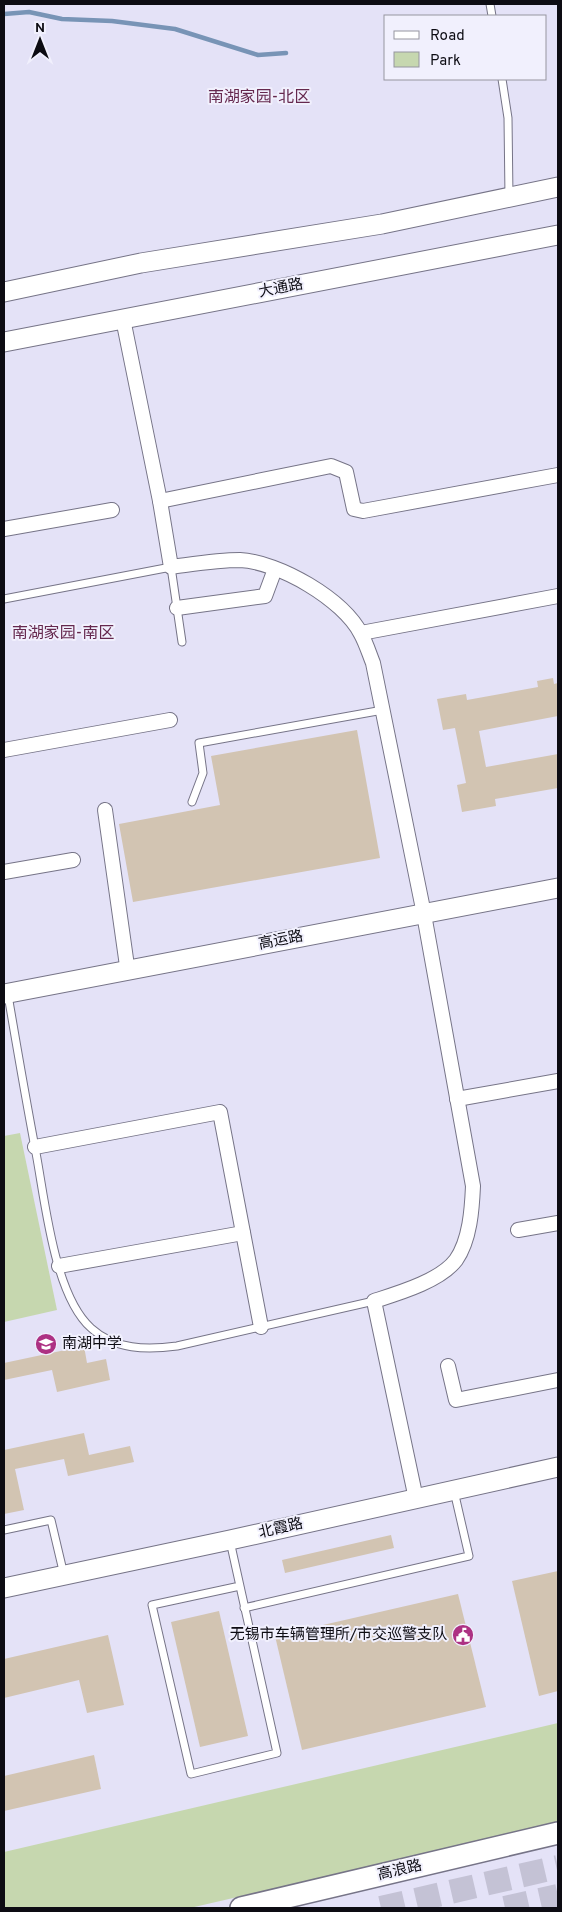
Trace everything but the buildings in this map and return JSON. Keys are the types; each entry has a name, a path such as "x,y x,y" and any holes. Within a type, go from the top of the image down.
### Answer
{"main road":[{"name":"高浪路","path":"241,1908 558,1833"}],"street":[{"path":"4,292 141,264 382,224 558,187"},
{"name":"大通路","path":"4,342 558,235"},
{"path":"123,319 160,501 171,567 213,561 242,560 275,569 310,585 340,607 361,633 373,662 423,911 473,1186 472,1210 466,1237 456,1260 436,1276 411,1288 374,1301 415,1496"},
{"path":"160,501 331,466 346,472 354,509 364,511 558,475"},
{"path":"4,529 112,510"},
{"path":"177,608 264,596 275,569"},
{"path":"361,633 558,596"},
{"path":"4,750 170,720"},
{"path":"105,810 127,966"},
{"path":"4,872 73,860"},
{"name":"高运路","path":"5,991 558,884"},
{"name":"高运路","path":"5,991 127,966 558,888"},
{"path":"457,1099 558,1081"},
{"path":"35,1147 220,1112 261,1327"},
{"path":"518,1230 558,1223"},
{"path":"59,1266 243,1233"},
{"path":"448,1366 456,1400 558,1380"},
{"name":"北霞路","path":"4,1582 230,1540 558,1462"},
{"name":"北霞路","path":"4,1588 63,1572 558,1467"}],"lane":[{"path":"502,80 508,118 509,198"},
{"path":"4,599 171,567 182,642"},
{"path":"192,802 203,774 199,744 383,710"},
{"path":"5,991 59,1266 75,1308 90,1328 108,1340 131,1347 156,1349 177,1346 374,1301"},
{"path":"244,1608 469,1556 454,1490"},
{"path":"4,1530 51,1520 63,1572"},
{"path":"230,1540 278,1753 191,1774 152,1606 240,1586"}],"green space":[{"path":"20,1133 57,1310 4,1322 4,1136"},
{"path":"558,1723 558,1823 190,1908 4,1908 4,1852"}],"waterway":[{"path":"4,14 29,12 62,19 112,21 175,29 258,55 286,53"}],"tunnel":[{"path":"381,1908 558,1867"},
{"path":"505,1908 558,1896"}],"place":[{"name":"南湖中学","path":"46,1344"},
{"name":"无锡市车辆管理所/市交巡警支队","path":"463,1635"}],"district":[{"name":"南湖家园-北区","path":"259,98"},
{"name":"南湖家园-南区","path":"63,634"}]}
